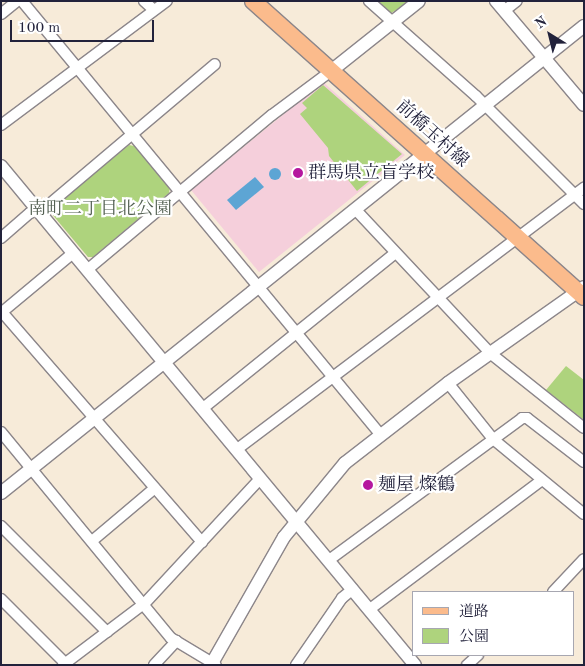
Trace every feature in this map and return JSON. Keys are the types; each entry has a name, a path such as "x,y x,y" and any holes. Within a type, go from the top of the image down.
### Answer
{"main road":[{"name":"前橋玉村線","path":"253,1 516,238 582,292"}],"street":[{"path":"1,14 17,1"},
{"path":"22,1 380,434"},
{"path":"144,1 154,10"},
{"path":"1,125 167,1"},
{"path":"369,1 485,105 584,204"},
{"path":"87,270 391,21 419,1"},
{"path":"516,1 500,6 584,105"},
{"path":"1,493 584,26"},
{"path":"1,238 133,135 215,64"},
{"path":"1,166 415,665"},
{"path":"236,450 436,296 584,188"},
{"path":"355,209 490,353 584,428"},
{"path":"73,252 2,313 202,542"},
{"path":"202,409 395,253"},
{"path":"1,432 176,642 213,664 263,571 295,522 339,468 380,434 448,383 582,292"},
{"path":"448,383 493,439 584,514"},
{"path":"329,560 522,418 527,418 584,462"},
{"path":"1,599 65,664 145,604 260,479"},
{"path":"370,610 542,480"},
{"path":"92,541 154,488"},
{"path":"1,526 107,632"},
{"path":"554,591 584,560"},
{"path":"296,665 342,598 353,589"},
{"path":"154,665 176,642"},
{"path":"467,665 477,656"}],"shaded area":[{"name":"群馬県立盲学校","path":"323,82 405,155 259,272 191,190"}],"green space":[{"path":"378,1 412,1 391,13"},
{"path":"323,85 402,154 357,191 329,156 328,148 300,114 307,108 302,103"},
{"name":"南町二丁目北公園","path":"129,145 134,146 170,187 169,193 93,257 88,257 51,213 53,207"},
{"path":"566,366 584,380 584,420 546,390"}],"water":[{"path":"275,168 281,174 275,180 269,174"},
{"path":"255,177 264,187 236,210 227,200"}],"place":[{"name":"群馬県立盲学校","path":"298,173"},
{"name":"麺屋 燦鶴","path":"368,485"}]}
